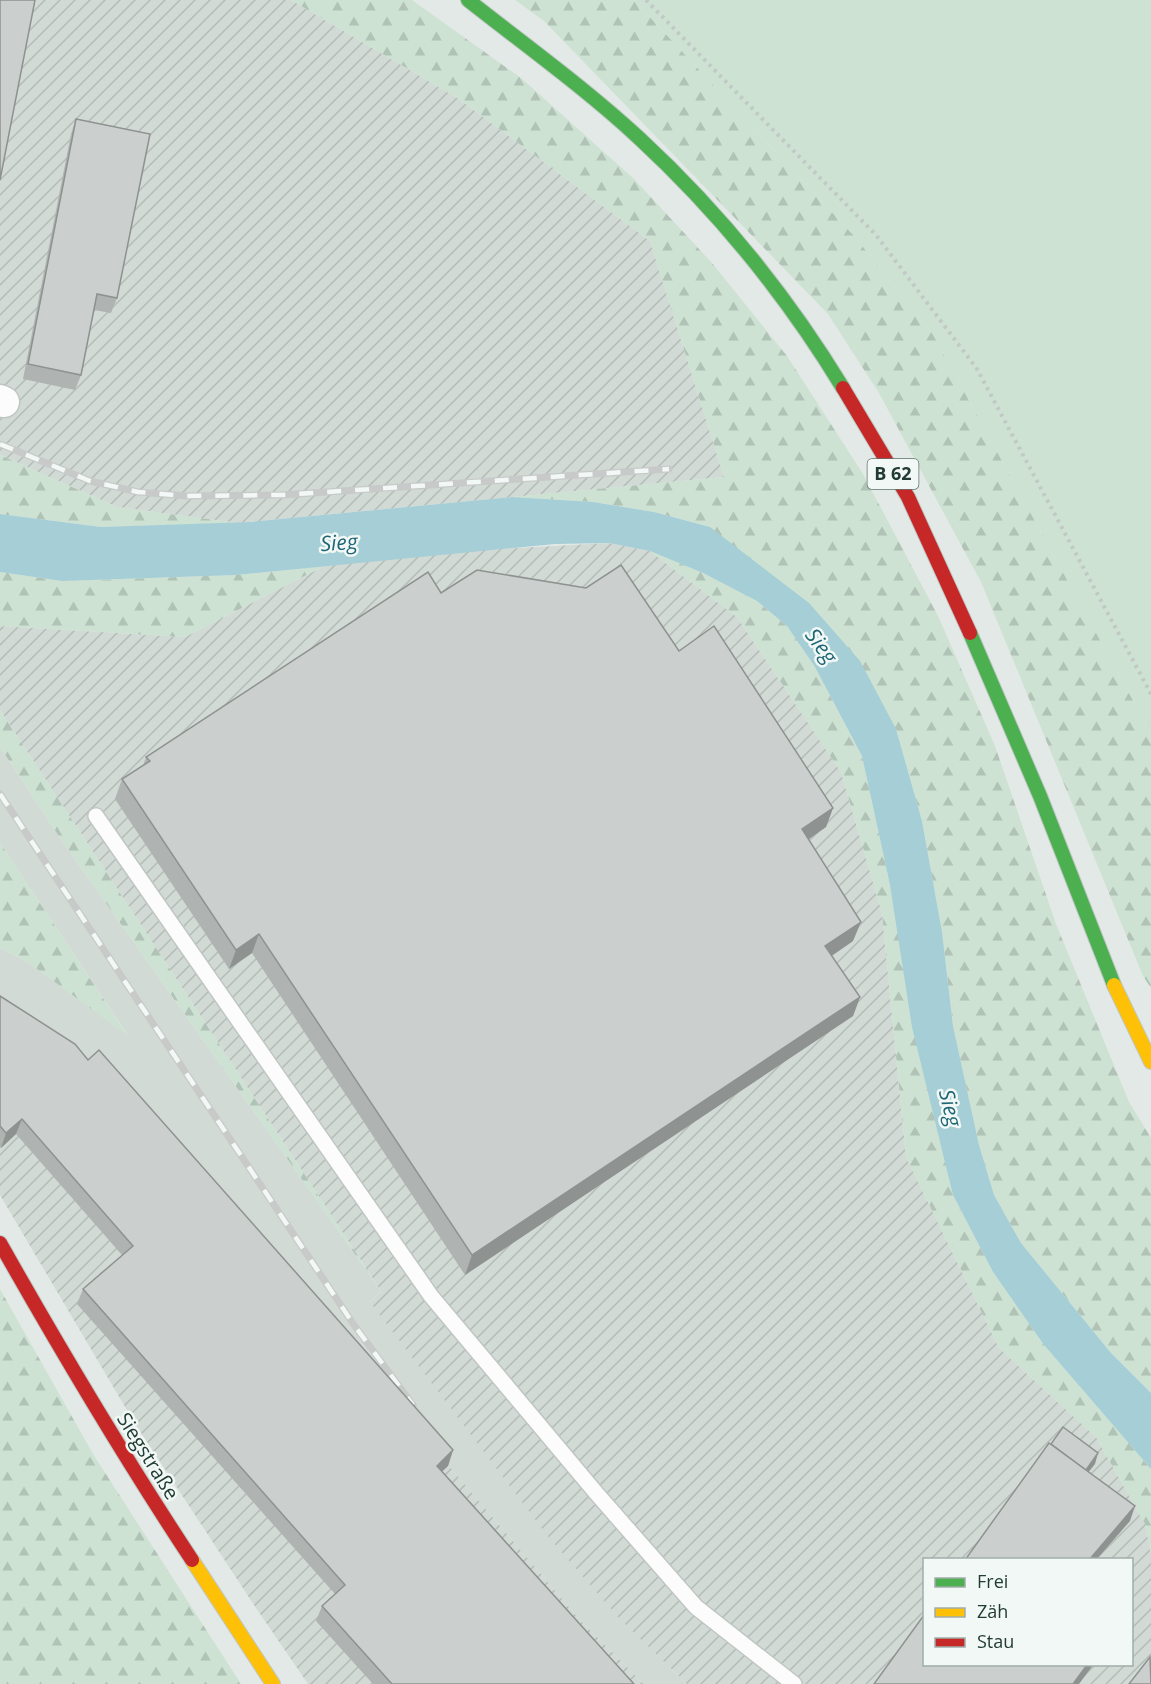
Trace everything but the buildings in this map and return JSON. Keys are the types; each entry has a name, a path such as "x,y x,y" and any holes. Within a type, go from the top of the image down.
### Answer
{"main road":[{"name":"B 62","path":"468,0 562,73 638,137 704,203 766,276 823,355 912,508 998,698 1040,796 1108,971 1151,1062"},
{"name":"Siegstraße","path":"0,1243 54,1339 137,1477 273,1684"}],"lane":[{"path":"96,816 431,1296 597,1494 696,1607 794,1684"}],"path":[{"path":"646,0 876,235 977,369 1151,694"}],"shaded area":[{"path":"0,0 291,0 459,99 650,241 724,477 238,523 117,507 0,455"},
{"path":"609,543 650,551 737,617 841,772 882,913 906,1157 999,1348 1096,1437 1145,1524 1151,1554 1151,1684 687,1684 619,1618 550,1539 370,1302 381,1291 0,710 0,626 185,637 324,566 483,550"},
{"path":"0,747 62,841 381,1291 370,1302 672,1670 687,1684 644,1684 579,1619 450,1467 94,1066 0,1009 0,948 29,963 127,1034 0,843"},
{"path":"0,1009 94,1066 450,1467 579,1619 644,1684 308,1684 134,1422 0,1195"}],"green space":[{"path":"291,0 412,0 521,78 634,179 712,263 787,356 863,474 938,616 995,746 1056,924 1129,1102 1151,1138 1151,1393 1111,1353 1021,1243 994,1195 979,1145 953,1026 942,932 922,821 896,729 710,527 654,512 593,502 512,497 724,477 650,241 459,99"},
{"path":"515,0 634,0 855,237 932,333 1151,736 1151,988 1143,976 981,582 879,393 828,314 544,21"},
{"path":"634,0 1151,0 1151,736 932,333 855,237"},
{"path":"0,455 117,507 238,523 101,527 0,514"},
{"path":"650,551 703,573 757,601 787,626 815,667 862,756 953,1195 993,1272 1044,1345 1151,1469 1151,1554 1145,1524 1096,1437 999,1348 906,1157 882,913 841,772 737,617"},
{"path":"324,566 185,637 0,626 0,572 62,581 236,575"},
{"path":"0,710 381,1291 62,841 0,747"},
{"path":"0,843 128,1036 29,963 0,948"},
{"path":"0,1289 93,1454 241,1684 0,1684"}],"water":[{"name":"Sieg","path":"512,497 593,502 654,512 710,527 809,603 860,661 896,729 922,821 942,932 953,1026 979,1145 994,1195 1021,1243 1111,1353 1151,1393 1151,1469 1044,1345 993,1272 953,1195 912,1027 890,885 862,756 815,667 787,626 757,601 703,573 650,551 609,543 555,544 236,575 62,581 0,572 0,514 101,527 250,522"}],"railway":[{"path":"0,444 90,481 138,492 187,496 282,495 669,469"},
{"path":"0,794 354,1325 413,1405"}],"traffic: fast":[{"path":"468,0 576,84 668,166 750,256 799,320 843,388"},
{"path":"970,633 1040,796 1114,985"}],"traffic: slow":[{"path":"1114,985 1151,1062"},
{"path":"192,1560 273,1684"}],"traffic: jam":[{"path":"843,388 908,497 970,633"},
{"path":"0,1243 93,1403 192,1560"}]}
